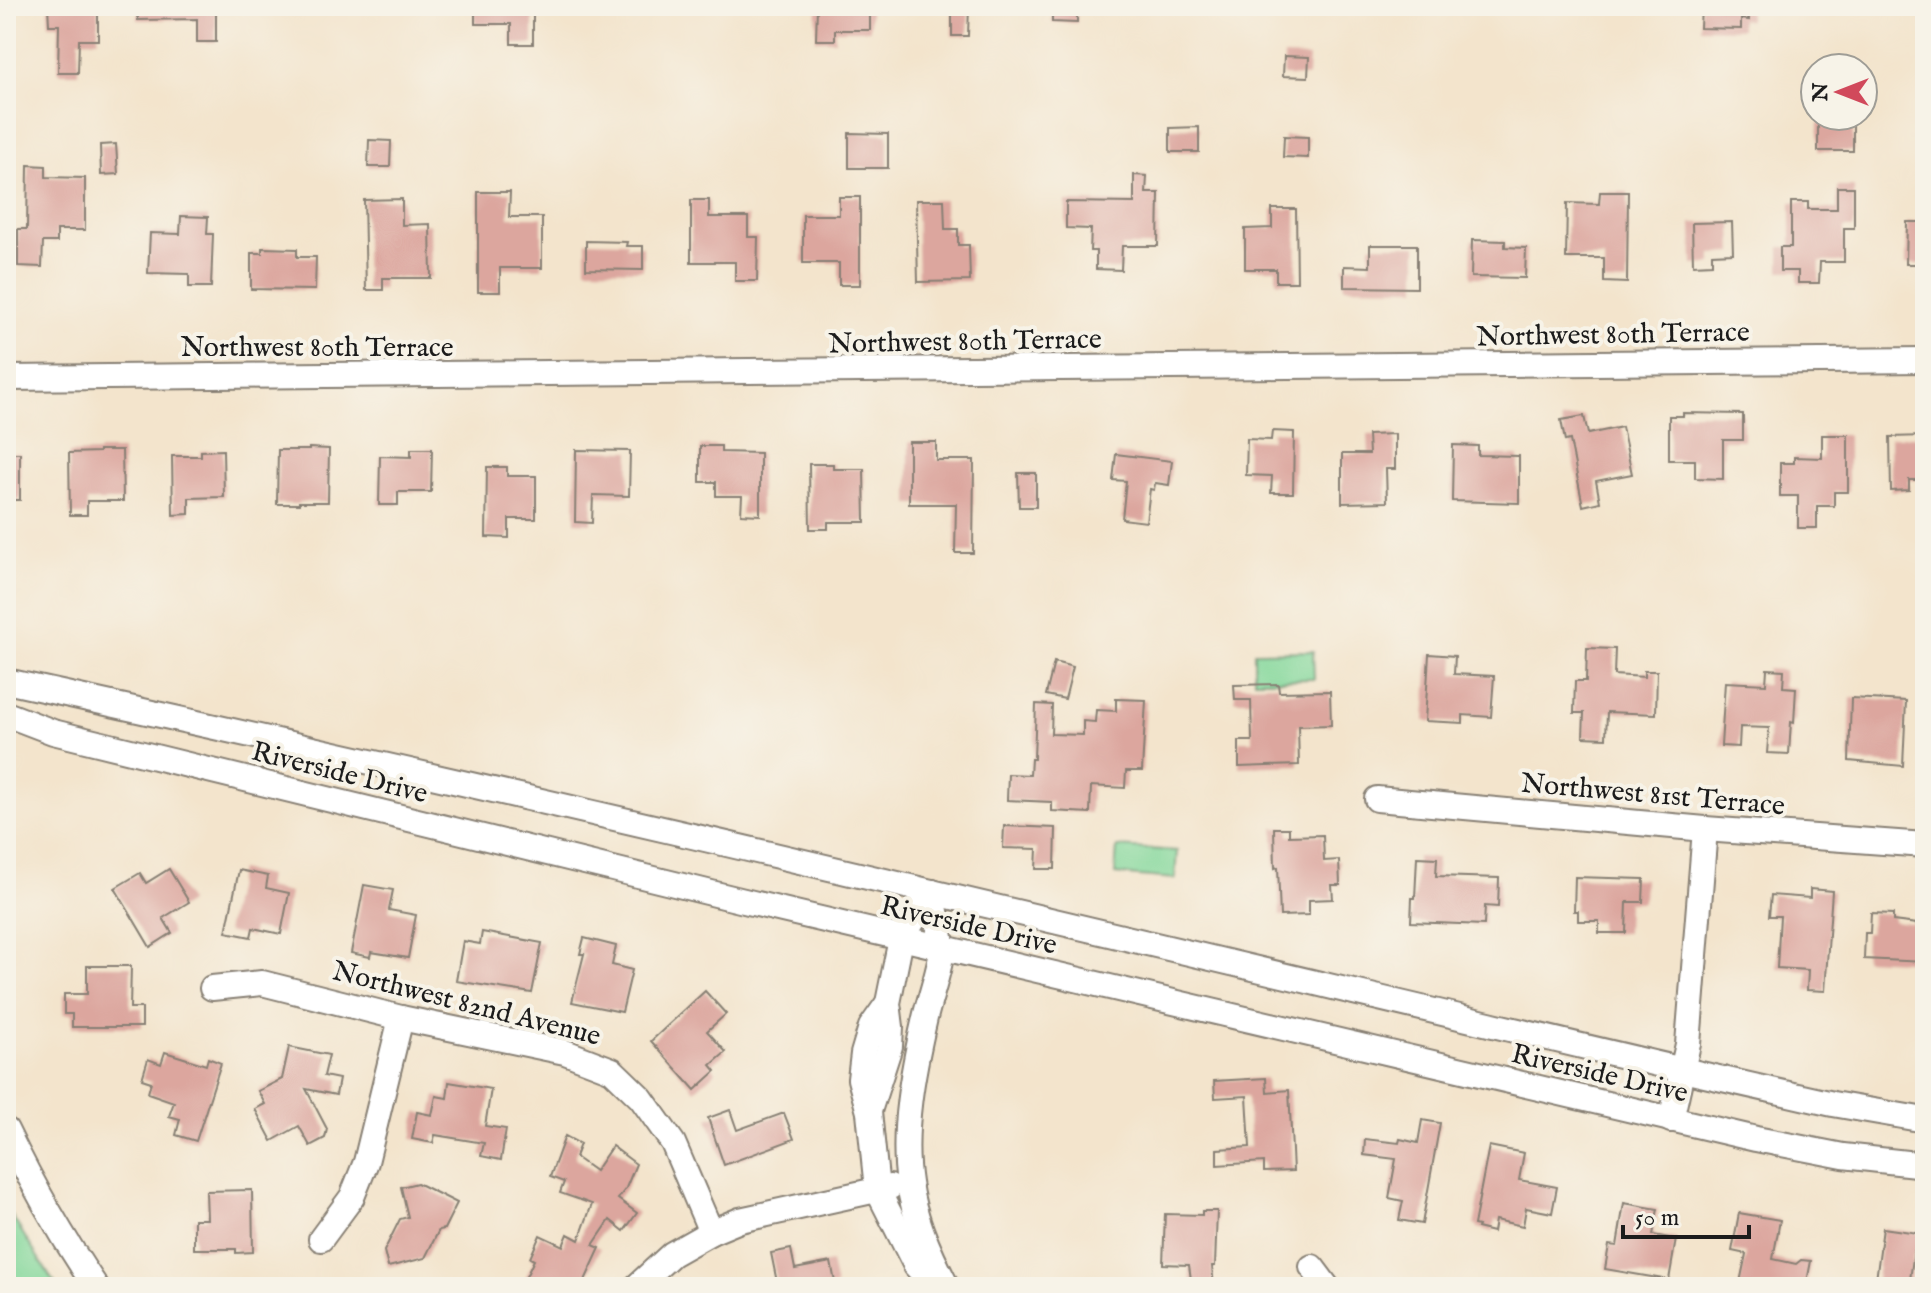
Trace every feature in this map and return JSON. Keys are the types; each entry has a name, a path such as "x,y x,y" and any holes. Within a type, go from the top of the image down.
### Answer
{"street":[{"name":"Northwest 80th Terrace","path":"6,378 1925,360"},
{"name":"Riverside Drive","path":"6,681 709,839 1683,1070 1833,1104 1925,1120"},
{"name":"Riverside Drive","path":"6,714 53,732 942,949 1671,1120 1814,1151 1925,1165"},
{"path":"6,724 53,732"},
{"name":"Northwest 81st Terrace","path":"1377,799 1705,829 1925,845"},
{"path":"1671,1120 1688,1044 1705,829"},
{"path":"869,1112 890,1046 888,1003 901,939 932,892"},
{"path":"932,892 942,949 925,1018 908,1114 906,1149 909,1184 929,1253 947,1287"},
{"name":"Northwest 82nd Avenue","path":"212,988 262,983 401,1018 565,1052 612,1070 641,1098 673,1143 711,1232"},
{"path":"888,1003 871,1027 860,1079 869,1112 877,1189 916,1266 936,1287"},
{"path":"321,1239 352,1197 366,1162 401,1018"},
{"path":"879,1079 913,1086"},
{"path":"6,1130 37,1191 96,1287"},
{"path":"636,1287 672,1254 740,1220 909,1184"},
{"path":"1312,1267 1327,1287"}],"green space":[{"path":"1313,651 1314,679 1254,680 1254,652"},
{"path":"1117,847 1177,851 1175,879 1115,874"},
{"path":"6,1207 51,1278 58,1287 6,1287"}],"building":[{"path":"48,6 98,6 98,40 79,40 78,73 58,73 59,25 49,25"},
{"path":"138,6 216,6 216,42 197,42 197,19 138,20"},
{"path":"475,6 533,6 533,44 511,44 511,24 475,24"},
{"path":"817,6 870,6 870,30 835,30 835,40 816,40"},
{"path":"952,6 969,6 968,36 952,36"},
{"path":"1052,6 1077,6 1077,23 1052,22"},
{"path":"1701,6 1749,6 1749,20 1741,19 1741,29 1700,28"},
{"path":"1284,56 1309,57 1308,77 1283,76"},
{"path":"1199,127 1199,152 1170,152 1170,128"},
{"path":"1818,132 1853,132 1853,151 1818,151"},
{"path":"849,133 888,134 888,168 849,168"},
{"path":"1284,136 1308,137 1308,158 1283,157"},
{"path":"369,140 391,141 390,167 368,167"},
{"path":"116,144 118,174 101,175 100,145"},
{"path":"28,165 46,166 46,177 85,178 85,230 57,230 57,242 43,242 42,267 18,266 18,229 27,229"},
{"path":"1134,175 1147,176 1146,193 1159,193 1158,246 1122,246 1121,270 1096,269 1096,251 1090,251 1091,229 1066,228 1066,202 1134,203"},
{"path":"1837,187 1854,187 1854,228 1844,228 1844,262 1820,262 1819,283 1798,283 1798,271 1780,271 1780,247 1791,247 1791,202 1808,202 1808,209 1837,209"},
{"path":"478,192 510,192 509,217 542,217 542,268 500,268 500,292 478,292"},
{"path":"1600,192 1628,192 1627,283 1604,282 1604,258 1566,258 1567,203 1599,204"},
{"path":"839,197 860,197 860,285 839,285 839,263 803,263 803,215 839,215"},
{"path":"402,199 402,225 430,224 431,278 383,278 383,290 366,290 364,200"},
{"path":"691,200 709,200 709,217 748,217 748,237 758,237 757,281 735,281 735,262 691,262"},
{"path":"916,200 944,200 945,229 958,229 958,245 969,245 970,281 918,282"},
{"path":"1272,209 1296,209 1297,282 1276,282 1276,269 1245,269 1245,229 1272,228"},
{"path":"181,216 208,217 207,234 213,234 211,287 189,287 189,274 148,273 150,233 180,234"},
{"path":"1732,222 1733,253 1712,254 1712,264 1693,265 1692,223"},
{"path":"1907,222 1925,222 1925,264 1906,264"},
{"path":"1472,240 1505,241 1505,247 1526,248 1525,278 1471,277"},
{"path":"586,241 627,242 626,246 643,246 643,270 586,269"},
{"path":"1370,245 1417,245 1417,288 1344,287 1344,266 1370,267"},
{"path":"262,248 297,249 297,257 316,257 315,290 251,289 251,253 262,253"},
{"path":"1683,413 1743,414 1743,440 1723,440 1723,479 1695,478 1695,460 1669,460 1669,416 1683,416"},
{"path":"1584,416 1588,434 1622,427 1632,474 1596,481 1600,502 1583,506 1570,440 1565,441 1561,420"},
{"path":"1272,431 1294,432 1293,493 1271,493 1272,476 1246,475 1247,439 1271,440"},
{"path":"1395,434 1395,469 1386,469 1387,502 1342,503 1342,454 1369,454 1368,435"},
{"path":"1822,435 1848,435 1848,492 1834,492 1834,506 1817,506 1817,528 1798,528 1798,496 1780,496 1780,463 1794,463 1794,457 1822,458"},
{"path":"1925,436 1925,480 1909,480 1909,490 1891,491 1890,437"},
{"path":"909,442 936,442 936,460 974,460 973,553 955,553 956,504 909,504"},
{"path":"1453,445 1478,446 1478,455 1519,456 1519,503 1452,501"},
{"path":"700,446 721,446 721,452 760,453 760,515 741,514 742,496 716,496 716,482 700,482"},
{"path":"329,449 328,502 277,504 278,450"},
{"path":"411,449 432,449 431,492 398,492 398,505 379,505 380,456 411,457"},
{"path":"122,450 123,501 87,501 87,515 70,515 69,453"},
{"path":"223,450 224,497 189,498 189,514 173,515 172,456 201,456 201,451"},
{"path":"576,450 630,451 629,496 593,495 592,523 575,522"},
{"path":"6,453 20,453 20,500 6,500"},
{"path":"1116,454 1172,461 1169,485 1155,483 1154,490 1150,489 1146,522 1122,519 1126,481 1113,480"},
{"path":"809,464 833,464 833,469 864,469 865,522 828,522 828,529 810,529"},
{"path":"487,467 507,467 507,476 536,476 536,519 509,519 509,538 486,537"},
{"path":"1018,473 1036,473 1036,507 1019,507"},
{"path":"1587,648 1615,649 1614,675 1644,677 1644,671 1657,671 1656,714 1607,712 1606,738 1583,737 1584,713 1574,713 1575,681 1586,681"},
{"path":"1429,654 1455,656 1454,674 1494,676 1491,717 1463,715 1463,723 1425,721"},
{"path":"1054,662 1073,667 1065,699 1046,695"},
{"path":"1767,669 1784,670 1783,687 1796,688 1789,754 1767,753 1769,728 1740,727 1739,747 1721,746 1725,682 1766,684"},
{"path":"1278,684 1279,692 1330,691 1331,725 1298,726 1299,765 1239,767 1239,741 1252,741 1251,700 1235,700 1234,685"},
{"path":"1851,698 1906,701 1903,766 1849,761"},
{"path":"1116,699 1146,700 1142,771 1126,771 1125,788 1091,786 1090,813 1052,811 1052,802 1007,800 1008,774 1030,775 1031,759 1034,759 1036,704 1052,705 1051,734 1083,735 1083,721 1095,722 1096,710 1116,711"},
{"path":"1004,826 1056,828 1055,869 1036,869 1037,849 1003,848"},
{"path":"1274,828 1289,828 1289,836 1323,835 1324,861 1339,860 1340,885 1332,885 1333,899 1309,900 1309,915 1280,916"},
{"path":"1417,857 1437,858 1436,876 1499,878 1498,907 1485,906 1484,925 1411,922"},
{"path":"169,869 189,902 163,918 172,933 150,947 115,888 140,873 146,883"},
{"path":"239,870 268,876 266,888 289,893 281,934 253,928 251,937 226,932"},
{"path":"1575,877 1644,879 1643,902 1627,902 1626,933 1599,933 1599,921 1578,921 1578,911 1574,911"},
{"path":"364,885 393,890 389,910 416,915 408,958 371,952 370,957 351,953"},
{"path":"1810,889 1832,891 1825,991 1807,990 1808,970 1777,968 1780,916 1769,916 1771,895 1810,898"},
{"path":"1871,913 1893,914 1893,921 1925,925 1925,962 1864,959 1865,933 1870,933"},
{"path":"482,932 542,943 532,993 456,981 463,941 480,944"},
{"path":"584,938 616,946 612,965 632,970 622,1012 572,1002 584,954 580,954"},
{"path":"87,966 131,966 130,1008 142,1008 142,1027 72,1027 72,1014 64,1014 64,994 87,994"},
{"path":"705,991 726,1014 707,1031 726,1052 711,1065 716,1071 695,1090 651,1041"},
{"path":"289,1047 329,1055 324,1076 339,1079 336,1095 306,1089 327,1129 325,1138 310,1146 299,1126 272,1141 255,1109 265,1104 258,1091 282,1079"},
{"path":"165,1052 206,1065 208,1058 221,1063 196,1141 176,1135 180,1119 169,1116 174,1102 148,1093 151,1082 142,1079 148,1059 161,1064"},
{"path":"1266,1078 1267,1092 1289,1090 1293,1171 1264,1172 1264,1162 1217,1165 1217,1149 1250,1147 1247,1096 1215,1098 1214,1081"},
{"path":"449,1082 491,1089 485,1126 506,1129 501,1160 481,1156 484,1143 435,1135 433,1143 412,1139 417,1112 432,1115 436,1096 447,1098"},
{"path":"730,1110 737,1130 784,1113 794,1139 724,1165 708,1118"},
{"path":"1422,1120 1440,1123 1422,1224 1399,1220 1403,1201 1389,1198 1396,1159 1364,1155 1365,1139 1399,1143 1400,1139 1418,1143"},
{"path":"565,1136 580,1144 575,1157 595,1171 612,1146 636,1164 618,1199 637,1213 624,1231 610,1220 593,1245 600,1248 582,1287 521,1287 534,1260 530,1258 540,1235 563,1246 568,1234 579,1240 592,1204 560,1193 564,1182 550,1177"},
{"path":"1489,1146 1524,1153 1519,1180 1557,1187 1552,1213 1526,1208 1523,1226 1495,1220 1493,1232 1474,1225"},
{"path":"417,1183 457,1203 425,1258 388,1267 384,1251 400,1219 408,1217 401,1187"},
{"path":"252,1190 253,1252 194,1249 194,1219 207,1219 206,1191"},
{"path":"1624,1203 1658,1209 1653,1235 1676,1239 1669,1280 1605,1269 1609,1245 1617,1246"},
{"path":"1202,1211 1217,1211 1215,1266 1212,1266 1214,1287 1192,1287 1189,1265 1163,1264 1165,1214 1202,1215"},
{"path":"1739,1213 1780,1220 1773,1259 1796,1264 1801,1260 1811,1261 1806,1287 1739,1287 1746,1254 1732,1251"},
{"path":"1883,1228 1925,1234 1925,1252 1914,1251 1909,1287 1875,1287"},
{"path":"791,1249 795,1269 831,1262 836,1287 778,1287 771,1253"}]}
